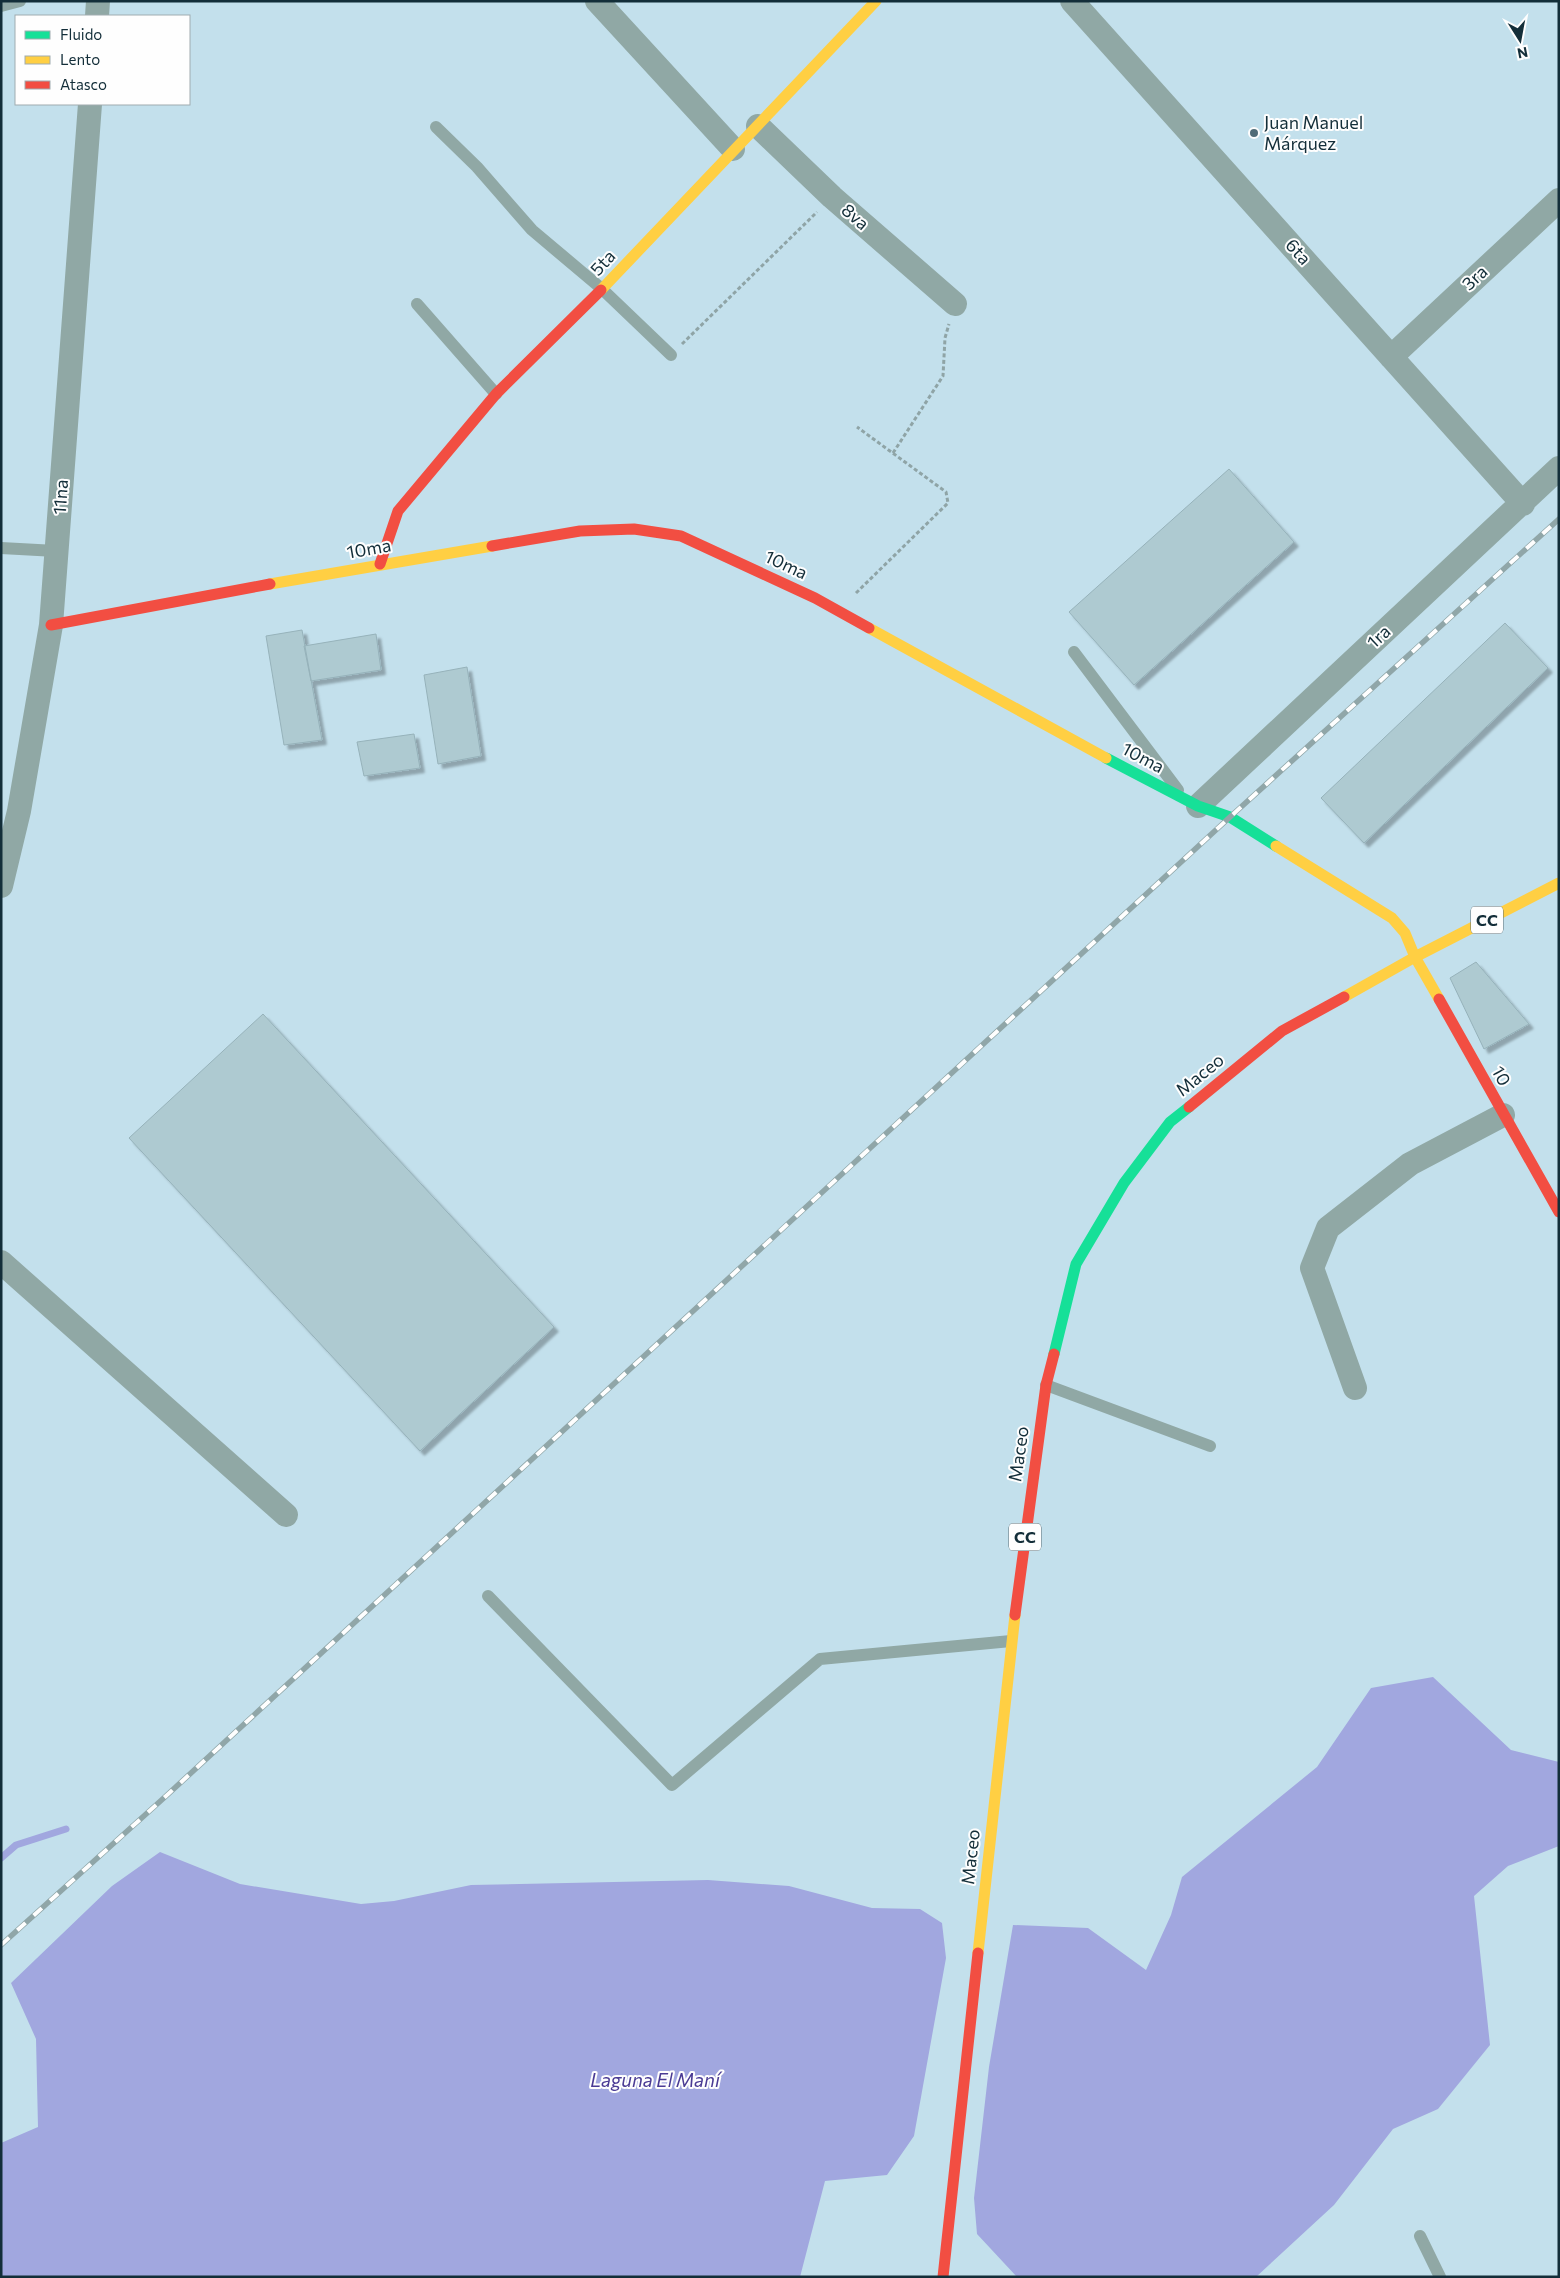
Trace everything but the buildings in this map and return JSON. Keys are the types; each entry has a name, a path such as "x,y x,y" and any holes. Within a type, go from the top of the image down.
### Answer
{"street":[{"path":"97,15 98,1"},
{"path":"597,1 732,149"},
{"name":"5ta","path":"380,564 398,511 496,394 602,289 732,149 758,126 876,1"},
{"name":"6ta","path":"1072,1 1523,504"},
{"name":"11na","path":"1,886 19,811 51,625 90,105"},
{"name":"8va","path":"758,126 832,197 955,304"},
{"name":"3ra","path":"1391,357 1559,200"},
{"name":"1ra","path":"1191,803 1523,504 1559,468"},
{"name":"10ma","path":"51,625 380,564 580,531 634,529 681,536 815,598 1152,784 1191,803 1230,818 1392,918 1405,933 1415,957"},
{"name":"Maceo","path":"943,2277 1012,1641 1046,1385 1076,1264 1124,1183 1170,1122 1282,1031 1415,957 1559,883"},
{"name":"10","path":"1415,957 1559,1212"},
{"path":"1355,1388 1312,1268 1328,1228 1410,1164 1503,1115"},
{"path":"1,1262 286,1515"}],"lane":[{"path":"1,6 20,1"},
{"path":"436,127 476,167 532,230 602,289 671,355"},
{"path":"417,304 496,394"},
{"path":"1,548 56,551"},
{"path":"1074,652 1191,803"},
{"path":"1046,1385 1210,1446"},
{"path":"488,1596 672,1785 820,1659 1012,1641"},
{"path":"1420,2236 1440,2277"}],"path":[{"path":"671,355 832,197"},
{"path":"893,453 943,376 945,338 955,304"},
{"path":"837,610 948,503 946,492 857,428"}],"water":[{"path":"1433,1677 1511,1750 1559,1762 1559,1846 1508,1866 1474,1896 1490,2045 1438,2109 1393,2129 1334,2205 1256,2277 1017,2277 977,2234 974,2198 989,2067 1013,1925 1088,1928 1146,1970 1171,1915 1182,1877 1317,1767 1371,1688"},
{"name":"Laguna El Maní","path":"160,1852 240,1884 361,1904 394,1901 471,1885 708,1880 789,1886 872,1908 920,1909 942,1923 946,1958 914,2136 887,2175 825,2181 800,2277 1,2277 1,2143 38,2127 36,2039 11,1983 112,1886"}],"waterway":[{"path":"1,1858 16,1845 66,1829"}],"railway":[{"path":"1,1945 166,1796 1230,817 1559,519"}],"traffic: fast":[{"path":"1106,758 1198,806 1230,817 1276,846"},
{"path":"1054,1354 1076,1264 1124,1183 1170,1122 1189,1107"}],"traffic: slow":[{"path":"601,290 876,1"},
{"path":"270,584 492,546"},
{"path":"869,628 1106,758"},
{"path":"1276,846 1392,918 1405,933 1415,957 1439,999"},
{"path":"1344,997 1415,957 1559,883"},
{"path":"978,1953 1015,1615"}],"traffic: jam":[{"path":"380,564 398,511 496,394 601,290"},
{"path":"492,546 580,531 634,529 681,536 815,598 869,628"},
{"path":"51,625 270,584"},
{"path":"1189,1107 1282,1031 1344,997"},
{"path":"1439,999 1559,1212"},
{"path":"1015,1615 1046,1385 1054,1354"},
{"path":"943,2277 978,1953"}],"place":[{"name":"Juan Manuel Márquez","path":"1254,133"}]}
